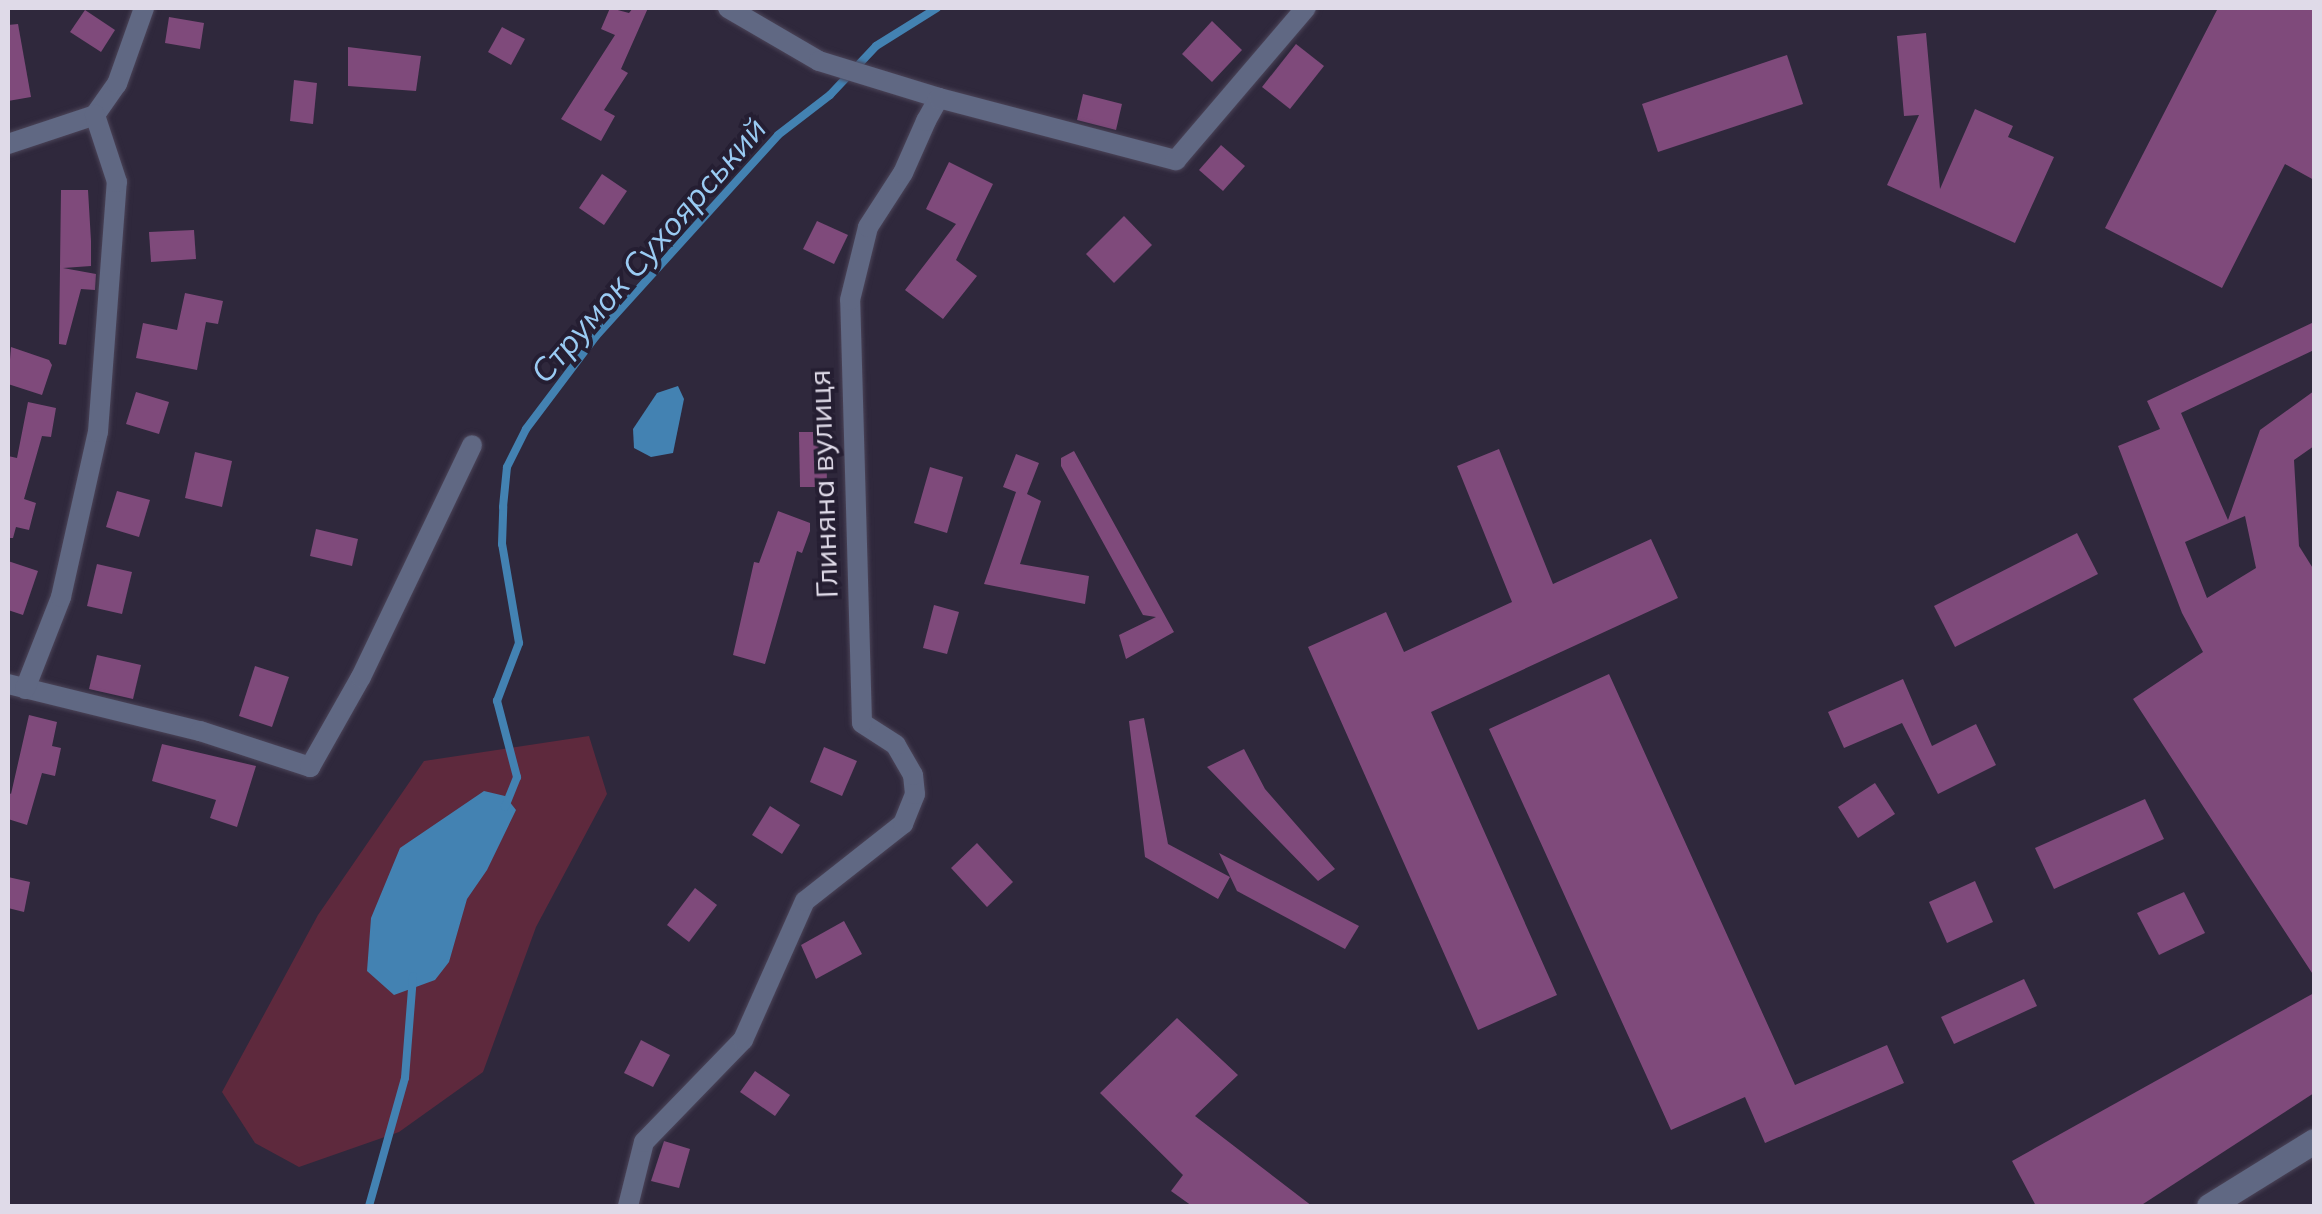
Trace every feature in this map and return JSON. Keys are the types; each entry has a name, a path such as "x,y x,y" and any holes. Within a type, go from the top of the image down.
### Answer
{"street":[{"path":"8,144 95,115 116,84 144,8"},
{"path":"728,8 838,68 1176,160 1306,8"},
{"name":"Глиняна вулиця","path":"628,1206 644,1142 743,1040 805,901 902,824 915,794 912,776 896,745 862,723 850,300 868,227 903,172 939,98"},
{"path":"95,115 116,182 98,432 61,597 16,686 200,731 310,767 361,677 472,446"},
{"path":"2209,1206 2314,1141"}],"shaded area":[{"path":"589,736 607,794 536,927 483,1072 399,1132 299,1167 255,1143 222,1092 318,915 424,761"}],"water":[{"path":"678,386 684,399 673,453 651,457 634,448 633,429 657,393"},
{"path":"484,791 505,796 516,810 487,870 467,899 449,962 435,980 394,995 367,971 371,918 400,848"}],"building":[{"path":"610,8 629,13 633,8 648,8 621,69 628,73 604,110 615,116 601,141 561,119 615,35 601,29"},
{"path":"2218,8 2314,8 2314,180 2285,164 2222,288 2105,228"},
{"path":"85,10 115,30 101,52 70,32"},
{"path":"169,17 204,23 200,49 165,43"},
{"path":"1212,21 1242,50 1212,82 1182,54"},
{"path":"18,24 31,97 8,101 8,25"},
{"path":"502,27 525,39 511,65 488,52"},
{"path":"1926,33 1940,189 1975,109 2013,126 2008,137 2054,157 2015,243 1887,185 1919,115 1904,116 1897,36"},
{"path":"1296,44 1324,66 1290,109 1262,87"},
{"path":"348,47 421,56 416,91 348,86"},
{"path":"1787,55 1803,104 1658,152 1642,104"},
{"path":"294,80 317,83 313,124 290,121"},
{"path":"1083,94 1122,104 1116,130 1077,120"},
{"path":"1221,145 1245,166 1223,191 1199,170"},
{"path":"949,162 993,184 956,260 977,276 943,319 905,290 956,224 926,209"},
{"path":"602,174 627,191 604,225 579,208"},
{"path":"61,190 88,190 91,241 91,266 63,268 96,274 95,290 81,289 66,345 59,344"},
{"path":"1124,216 1152,245 1114,283 1086,254"},
{"path":"817,221 848,235 834,264 803,249"},
{"path":"194,230 196,259 151,262 149,232"},
{"path":"185,293 223,301 218,324 206,322 197,370 136,358 143,323 177,330"},
{"path":"2314,322 2314,350 2181,413 2228,520 2260,430 2314,391 2314,446 2294,460 2299,546 2314,570 2314,976 2133,699 2203,652 2182,613 2118,446 2160,429 2147,401","holes":["2245,516 2256,568 2207,598 2185,542"]},
{"path":"11,347 49,360 52,365 42,395 8,384"},
{"path":"136,392 169,402 159,434 126,424"},
{"path":"28,402 56,408 51,437 42,436 24,499 36,503 29,530 16,527 13,538 8,538 8,456 17,458"},
{"path":"799,432 826,432 827,487 800,487"},
{"path":"1499,449 1553,584 1651,539 1678,598 1431,712 1557,995 1478,1030 1308,647 1386,612 1404,652 1512,602 1457,466"},
{"path":"1074,451 1174,632 1126,659 1119,635 1156,617 1143,615 1061,466 1061,458"},
{"path":"195,452 232,461 222,507 185,498"},
{"path":"1016,454 1039,463 1027,494 1041,501 1020,564 1089,576 1085,604 984,584 1016,492 1003,487"},
{"path":"930,467 963,477 947,533 914,523"},
{"path":"117,491 150,500 139,537 106,527"},
{"path":"778,511 810,523 810,531 802,553 797,551 765,664 733,655 754,562 759,563"},
{"path":"316,529 358,539 352,566 310,556"},
{"path":"2077,533 2098,574 1955,647 1934,606"},
{"path":"8,561 38,571 23,615 8,610"},
{"path":"97,564 132,572 122,614 87,606"},
{"path":"934,605 959,612 947,654 923,648"},
{"path":"97,655 141,665 133,699 89,689"},
{"path":"255,666 289,677 272,727 239,716"},
{"path":"1609,674 1795,1085 1887,1045 1904,1083 1765,1143 1745,1097 1671,1130 1489,729"},
{"path":"1903,679 1932,746 1976,724 1996,765 1938,794 1902,723 1844,748 1828,712"},
{"path":"29,715 57,722 52,746 61,748 55,776 42,773 27,825 8,819 8,792 11,794"},
{"path":"1144,718 1168,844 1230,877 1218,899 1145,857 1129,721"},
{"path":"162,744 256,766 237,827 210,818 216,800 152,781"},
{"path":"824,747 857,761 842,796 810,782"},
{"path":"1244,749 1265,789 1335,869 1318,881 1207,767"},
{"path":"1875,783 1895,814 1858,838 1838,807"},
{"path":"2145,799 2164,839 2054,889 2035,848"},
{"path":"770,806 800,825 782,854 752,835"},
{"path":"977,843 1013,882 987,907 951,868"},
{"path":"1219,853 1359,926 1345,949 1237,891"},
{"path":"8,877 30,882 24,912 8,908"},
{"path":"1975,881 1993,922 1947,943 1929,902"},
{"path":"695,888 717,905 689,942 667,925"},
{"path":"2184,892 2205,933 2159,955 2137,913"},
{"path":"844,921 862,954 816,979 801,945"},
{"path":"2024,979 2037,1006 1954,1044 1941,1017"},
{"path":"2314,993 2314,1093 2140,1206 2036,1206 2012,1161"},
{"path":"1177,1018 1238,1075 1195,1116 1312,1206 1192,1206 1171,1191 1183,1175 1100,1093"},
{"path":"641,1040 670,1055 653,1087 624,1073"},
{"path":"755,1071 790,1095 775,1116 740,1092"},
{"path":"664,1141 690,1149 679,1188 651,1181"}],"waterway":[{"name":"Струмок Сухоярський","path":"505,807 517,777 497,701 519,643 502,544 503,507 507,467 526,429 596,336 778,135 830,95 876,46 937,8"},
{"name":"Струмок Сухоярський","path":"369,1206 405,1078 413,976"}]}
